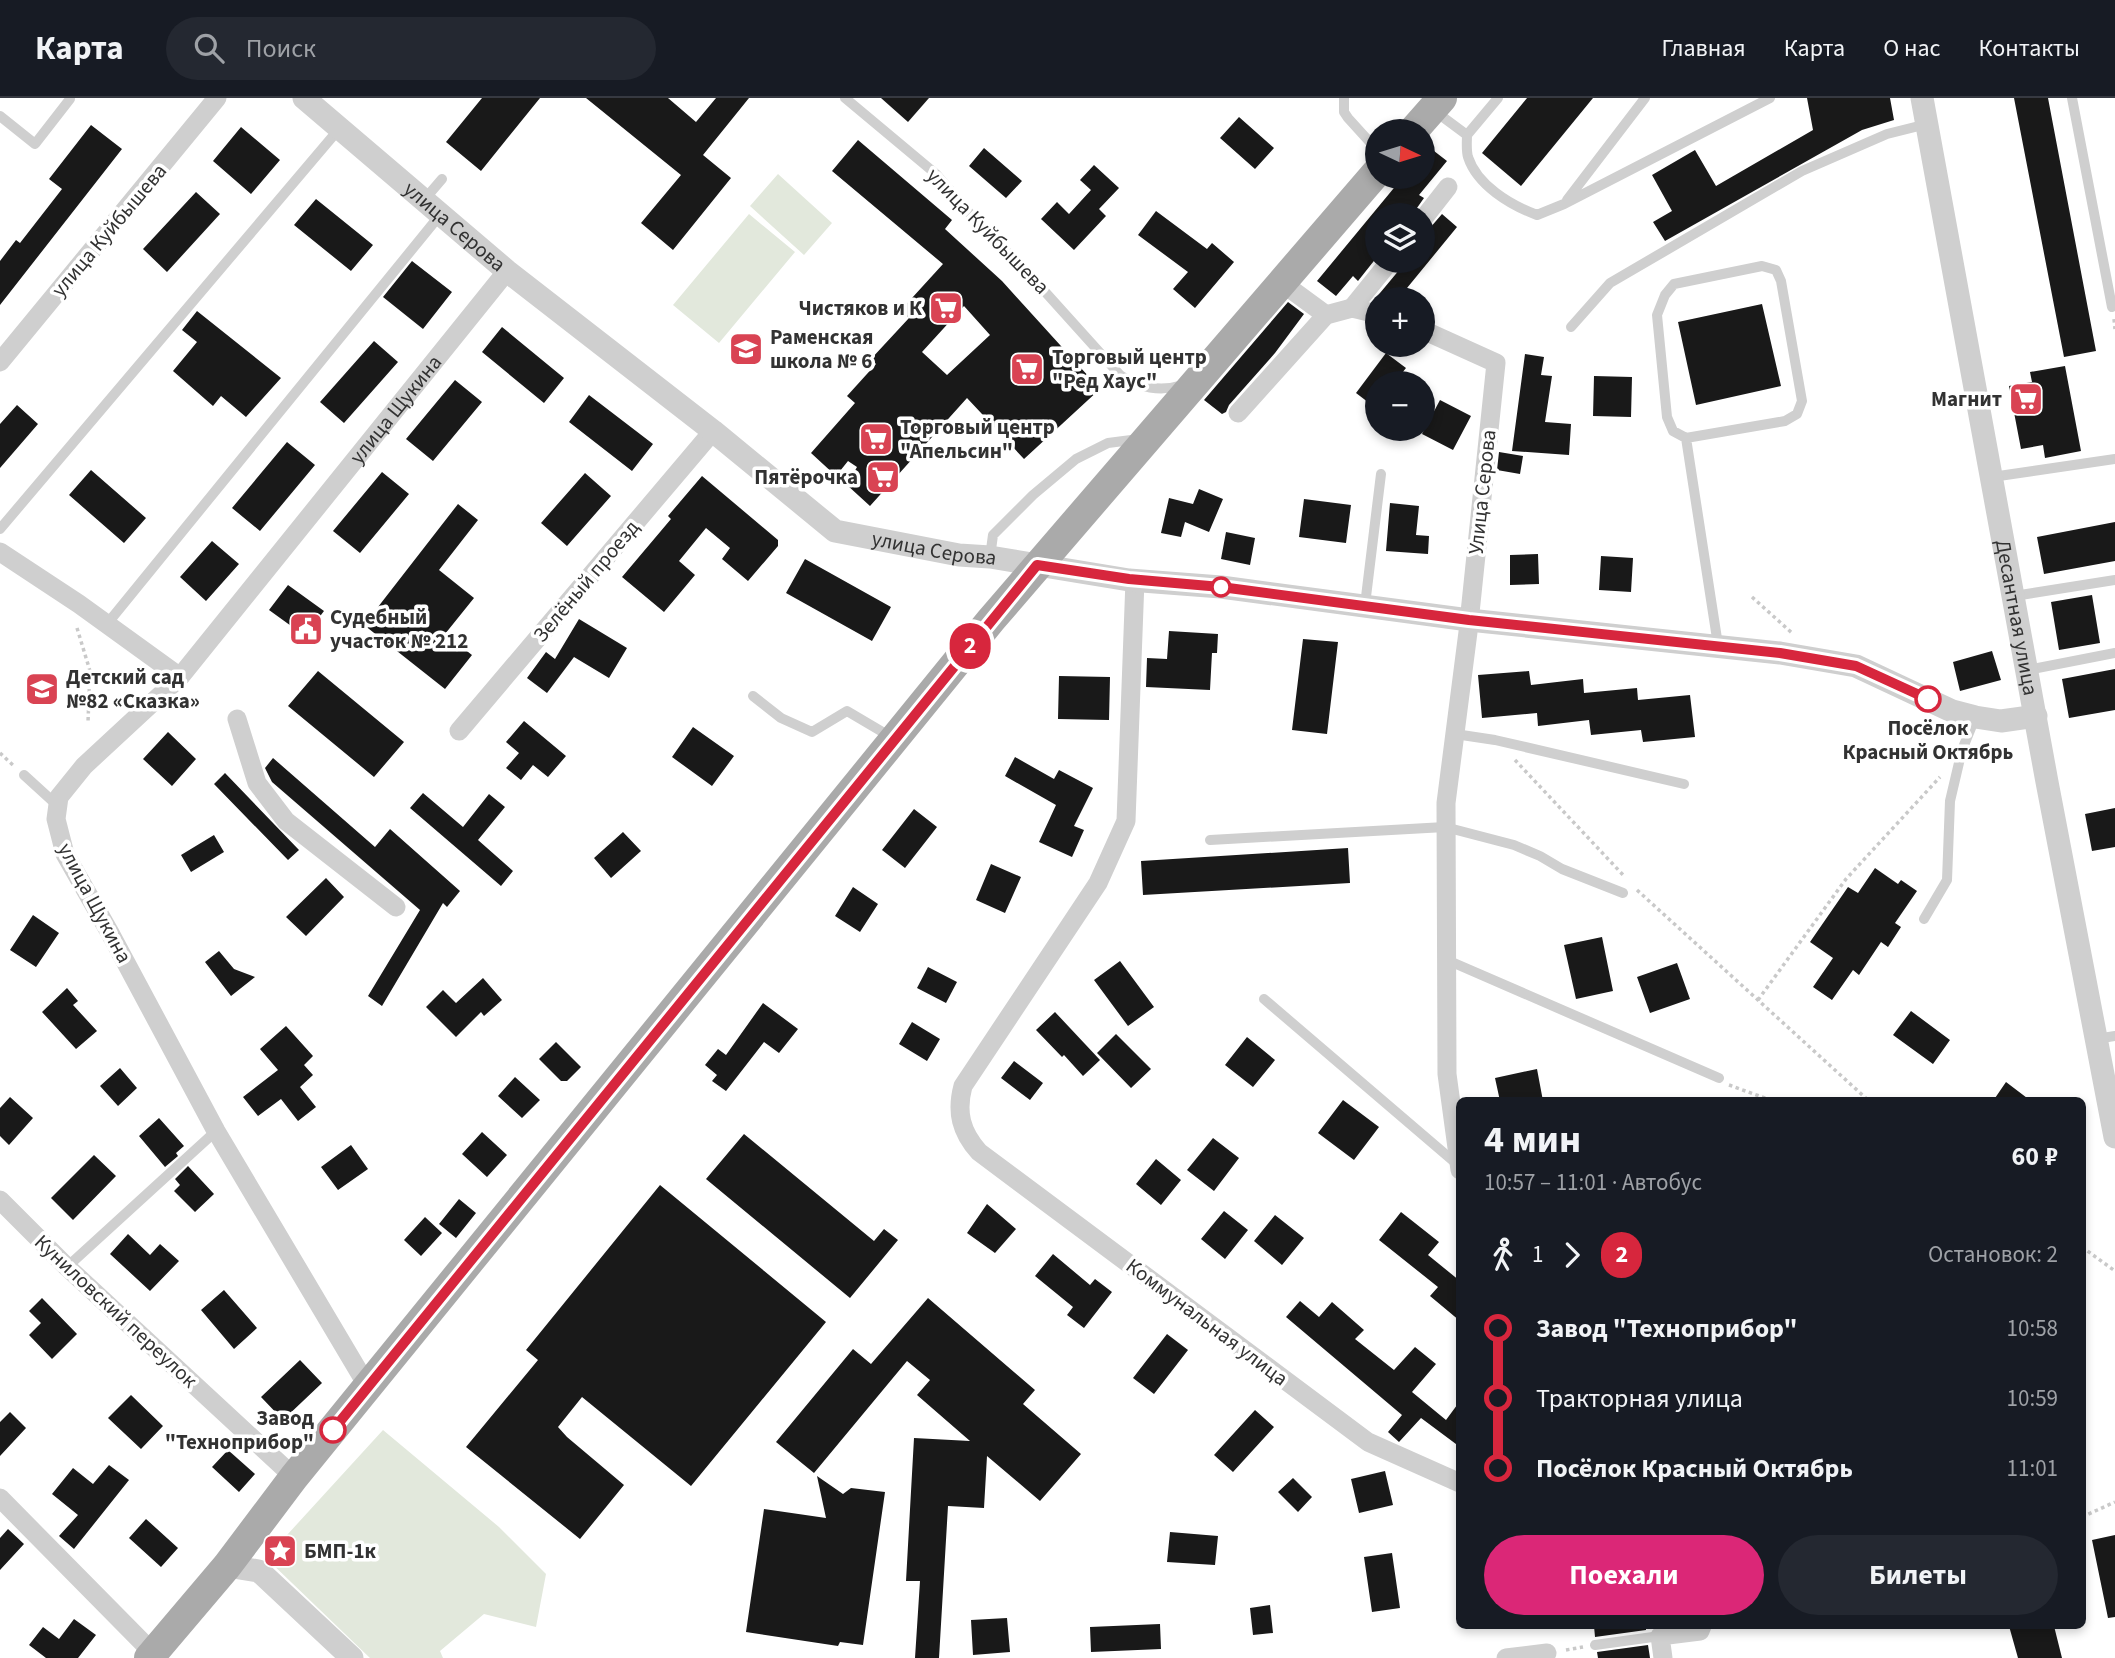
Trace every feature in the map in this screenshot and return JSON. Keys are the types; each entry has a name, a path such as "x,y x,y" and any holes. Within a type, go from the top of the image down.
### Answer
{"main road":[{"path":"151,1656 227,1566 294,1477 1037,565 1365,186"}],"street":[{"name":"улица Куйбышева","path":"0,362 217,98"},
{"name":"улица Серова","path":"304,98 507,271 713,431 835,531 960,555 990,557 1135,580 1221,587 1469,620 1718,646 1821,660 1856,666 1952,711 1975,718 2001,720 2036,716"},
{"name":"Десантная улица","path":"1922,98 2036,716 2106,1038 2115,1137"},
{"path":"1435,204 1448,187"},
{"name":"улица Щукина","path":"368,1387 216,1131 65,854 56,818 60,797 84,766 180,677 507,271"},
{"path":"1352,308 1380,273"},
{"path":"1281,282 1325,315"},
{"path":"1238,413 1325,315 1352,308 1365,311"},
{"name":"Улица Серова","path":"1435,335 1496,363 1469,620 1446,803 1447,1074 1456,1144"},
{"name":"Зелёный проезд","path":"459,732 713,431"},
{"path":"0,552 180,677"},
{"name":"Коммунальная улица","path":"1135,580 1126,821 1098,883 963,1086 958,1106 968,1139 990,1160 1368,1442 1456,1481"},
{"path":"237,719 257,783 286,821 396,907"},
{"name":"Куниловский переулок","path":"0,1200 67,1267 294,1477"},
{"path":"0,1498 151,1656"},
{"path":"227,1566 259,1572 352,1658"},
{"path":"1663,1658 1660,1636 1701,1629"},
{"path":"1506,1658 1547,1653"}],"lane":[{"name":"улица Куйбышева","path":"845,98 936,174 1120,375 1134,385 1168,390 1196,381"},
{"path":"1344,98 1344,112 1365,137"},
{"path":"1498,98 1467,135 1467,156 1482,181 1519,208 1537,215 1564,204 1770,98"},
{"path":"1564,204 1645,98"},
{"path":"2072,98 2112,307"},
{"path":"0,116 35,144 70,99"},
{"path":"1429,113 1467,135"},
{"path":"1571,327 1610,284 1802,170 1887,134 1927,124"},
{"path":"0,529 340,128"},
{"path":"107,624 432,207 442,179"},
{"path":"1762,266 1776,270 1781,281 1802,401 1797,414 1785,421 1686,438 1673,431 1667,417 1657,315 1665,295 1674,284 1762,266"},
{"path":"990,557 993,535 1033,495 1076,459 1108,443 1146,438"},
{"path":"1686,438 1718,646"},
{"path":"1992,477 2115,459"},
{"path":"1365,606 1381,474"},
{"path":"2014,596 2115,580"},
{"path":"2028,670 2115,653"},
{"path":"753,696 781,718 812,732 847,712 894,739"},
{"path":"1924,919 1947,880 1950,801 1961,755 1975,718"},
{"path":"1455,734 1495,740 1684,784"},
{"path":"24,775 58,806"},
{"path":"1210,840 1445,827 1514,845 1562,869 1623,893"},
{"path":"1447,960 1719,1078"},
{"path":"1264,999 1456,1165"},
{"path":"67,1267 216,1131"},
{"path":"1595,1645 1660,1636"}],"path":[{"path":"1752,597 1821,660"},
{"path":"75,623 90,671 88,722"},
{"path":"1495,740 1646,901 1758,999 1864,1097"},
{"path":"1758,999 1846,879 1961,755"},
{"path":"2086,1250 2115,1271"},
{"path":"2086,1515 2115,1502"},
{"path":"1547,1653 1595,1645"}],"shaded area":[{"path":"778,174 832,223 804,255 750,206"},
{"path":"749,214 795,252 719,343 673,305"},
{"path":"383,1430 499,1527 546,1574 536,1627 484,1614 440,1651 443,1658 370,1658 266,1558"}],"building":[{"path":"482,98 540,98 481,171 446,142"},
{"path":"586,98 668,98 696,122 716,98 749,98 703,155 731,178 673,250 641,223 681,175"},
{"path":"881,98 929,98 908,122"},
{"path":"1527,98 1593,98 1521,186 1482,153"},
{"path":"1807,98 1890,98 1894,120 1862,130 1665,241 1653,222 1672,211 1652,175 1695,150 1716,186 1813,130"},
{"path":"2014,98 2048,98 2096,351 2064,357"},
{"path":"1239,117 1274,148 1255,169 1220,138"},
{"path":"91,125 122,149 0,305 0,261 16,240 20,243 62,189 49,179"},
{"path":"241,127 280,160 251,194 213,161"},
{"path":"858,140 952,220 945,229 1002,281 1100,389 1024,459 967,398 870,506 847,485 857,467 848,461 836,476 811,453 855,403 847,396 876,364 871,359 909,318 901,310 943,264 832,171","holes":["964,306 990,335 947,375 922,352"]},
{"path":"984,148 1022,181 1006,198 969,166"},
{"path":"1435,152 1447,161 1435,176"},
{"path":"1094,165 1119,188 1099,209 1106,216 1074,250 1041,219 1057,202 1069,214 1091,190 1080,180"},
{"path":"1393,189 1424,189 1419,195 1424,198 1420,203 1382,203"},
{"path":"196,192 220,214 167,272 143,249"},
{"path":"316,199 373,245 351,271 294,225"},
{"path":"1156,211 1207,249 1212,243 1234,262 1195,308 1173,289 1188,272 1138,235"},
{"path":"1442,214 1457,227 1435,254 1435,222"},
{"path":"1365,223 1365,272 1358,281 1353,276 1336,296 1317,281"},
{"path":"412,261 452,292 423,329 383,297"},
{"path":"1397,273 1419,273 1408,287 1385,287"},
{"path":"1288,302 1304,314 1275,353 1222,414 1204,400"},
{"path":"1762,304 1781,386 1696,405 1678,322"},
{"path":"197,311 281,378 246,417 221,396 213,406 173,371 197,342 182,330"},
{"path":"502,327 564,378 544,403 482,352"},
{"path":"374,341 398,362 344,423 320,402"},
{"path":"1525,354 1544,357 1541,375 1552,376 1545,422 1571,424 1569,455 1512,451"},
{"path":"1383,357 1391,357 1406,368 1404,371 1372,371"},
{"path":"2065,366 2081,451 2045,458 2043,445 2021,449 2009,386 2032,382 2030,372"},
{"path":"1594,376 1632,377 1631,417 1593,416"},
{"path":"455,380 482,402 433,461 406,439"},
{"path":"1365,381 1365,400 1356,393"},
{"path":"589,395 653,444 632,471 569,422"},
{"path":"1440,400 1471,416 1453,450 1435,441 1435,409"},
{"path":"17,405 38,424 0,468 0,424"},
{"path":"287,442 315,465 260,531 232,508"},
{"path":"1499,452 1523,456 1520,474 1497,470"},
{"path":"91,470 146,518 124,543 69,495"},
{"path":"382,472 409,494 360,553 333,531"},
{"path":"585,473 611,496 567,546 541,523"},
{"path":"702,476 778,540 778,546 748,581 722,559 730,548 706,528 679,561 695,575 664,612 622,577 671,519 668,516"},
{"path":"1199,489 1223,499 1209,532 1185,522 1181,537 1161,533 1169,498 1193,504"},
{"path":"1304,499 1351,505 1346,543 1299,537"},
{"path":"1390,503 1419,506 1416,535 1429,536 1428,554 1386,551"},
{"path":"458,504 478,520 439,570 474,598 445,634 472,655 445,689 364,625"},
{"path":"2115,522 2115,561 2044,574 2037,537"},
{"path":"1226,532 1255,538 1250,565 1221,559"},
{"path":"212,541 239,564 206,601 180,577"},
{"path":"1538,554 1539,584 1510,585 1510,555"},
{"path":"1601,556 1633,558 1631,592 1599,590"},
{"path":"805,559 891,607 872,641 786,593"},
{"path":"288,585 324,611 305,636 269,610"},
{"path":"2092,595 2100,643 2059,650 2051,602"},
{"path":"579,619 627,648 609,678 574,657 547,693 527,678 546,652 555,659"},
{"path":"1169,631 1218,634 1217,653 1212,653 1210,690 1146,687 1147,658 1167,659"},
{"path":"1303,639 1338,642 1327,734 1292,730"},
{"path":"1992,651 2001,680 1960,691 1953,662"},
{"path":"2115,669 2115,710 2069,718 2062,679"},
{"path":"318,671 404,742 374,777 288,706"},
{"path":"1529,671 1531,685 1583,679 1584,693 1637,688 1638,700 1690,695 1695,737 1643,742 1641,730 1591,735 1589,720 1538,726 1537,713 1482,718 1478,675"},
{"path":"1059,676 1110,677 1109,720 1058,719"},
{"path":"524,721 566,756 548,777 533,765 521,780 506,768 519,753 506,742"},
{"path":"693,727 734,756 712,786 672,757"},
{"path":"168,732 196,759 172,786 143,759"},
{"path":"1015,757 1054,779 1059,770 1093,788 1074,826 1084,830 1072,857 1039,842 1056,805 1005,776"},
{"path":"273,758 375,847 390,829 460,891 447,907 443,903 382,1006 368,996 420,910 272,782 265,768"},
{"path":"225,773 299,850 288,860 214,784"},
{"path":"423,793 463,827 489,794 505,807 478,840 513,871 501,886 410,808"},
{"path":"2115,808 2115,847 2092,851 2085,814"},
{"path":"914,809 937,827 905,868 882,850"},
{"path":"623,832 641,851 611,878 594,858"},
{"path":"214,835 224,852 191,872 181,855"},
{"path":"1348,848 1350,883 1143,895 1141,861"},
{"path":"991,864 1021,877 1005,913 976,900"},
{"path":"1875,868 1898,884 1901,880 1917,891 1895,923 1901,927 1888,947 1881,942 1859,975 1853,970 1832,1000 1813,987 1833,958 1810,942 1848,887 1858,893"},
{"path":"326,878 344,897 306,936 286,917"},
{"path":"853,887 878,904 860,932 835,916"},
{"path":"33,915 59,933 36,967 10,950"},
{"path":"1602,937 1613,991 1576,999 1564,945"},
{"path":"219,951 234,969 255,977 231,996 205,962"},
{"path":"1120,961 1154,1007 1128,1026 1094,980"},
{"path":"1677,963 1690,999 1650,1013 1637,977"},
{"path":"928,967 957,982 946,1003 917,988"},
{"path":"483,978 502,1000 484,1016 481,1012 456,1037 426,1007 443,990 456,1003"},
{"path":"67,988 78,1001 73,1005 97,1031 76,1049 42,1012"},
{"path":"763,1003 798,1029 779,1053 764,1042 726,1091 712,1081 717,1075 705,1065 718,1049 726,1055"},
{"path":"1911,1011 1950,1040 1933,1064 1893,1035"},
{"path":"1055,1012 1100,1060 1083,1076 1036,1030"},
{"path":"912,1022 940,1039 927,1061 899,1044"},
{"path":"286,1026 313,1056 304,1065 313,1075 300,1087 316,1107 298,1121 281,1099 258,1116 243,1097 278,1070 260,1049"},
{"path":"1116,1034 1151,1069 1131,1088 1097,1053"},
{"path":"1247,1037 1275,1060 1253,1087 1225,1065"},
{"path":"556,1042 581,1067 567,1081 561,1081 539,1059"},
{"path":"1014,1061 1043,1083 1030,1100 1001,1078"},
{"path":"120,1068 137,1088 118,1106 100,1086"},
{"path":"1537,1069 1542,1097 1499,1097 1495,1078"},
{"path":"515,1077 540,1100 522,1118 498,1096"},
{"path":"2006,1082 2026,1097 1996,1097"},
{"path":"10,1097 33,1118 9,1145 0,1136 0,1108"},
{"path":"1343,1100 1379,1127 1354,1160 1318,1133"},
{"path":"159,1118 184,1146 176,1153 178,1156 165,1167 139,1136"},
{"path":"482,1132 507,1155 487,1177 462,1154"},
{"path":"744,1134 874,1241 884,1229 898,1240 850,1298 706,1179"},
{"path":"1213,1138 1239,1158 1214,1191 1187,1170"},
{"path":"351,1145 368,1169 338,1190 321,1167"},
{"path":"94,1155 116,1176 73,1220 51,1198"},
{"path":"1156,1159 1181,1180 1161,1205 1136,1184"},
{"path":"188,1166 214,1194 195,1212 174,1191 180,1185 175,1179"},
{"path":"660,1185 826,1322 691,1486 582,1397 558,1427 624,1485 580,1539 466,1447 538,1360 526,1350"},
{"path":"459,1199 476,1213 456,1238 439,1224"},
{"path":"987,1204 1016,1229 995,1253 967,1233"},
{"path":"1224,1211 1248,1230 1225,1259 1201,1239"},
{"path":"1401,1212 1439,1242 1428,1255 1456,1278 1456,1318 1430,1296 1438,1287 1379,1240"},
{"path":"1275,1215 1304,1238 1282,1265 1254,1241"},
{"path":"425,1217 442,1233 421,1256 404,1240"},
{"path":"128,1234 150,1255 160,1244 179,1261 150,1291 110,1254"},
{"path":"1053,1254 1090,1285 1095,1279 1112,1292 1084,1328 1067,1315 1073,1307 1035,1276"},
{"path":"224,1290 257,1328 234,1349 201,1310"},
{"path":"42,1298 77,1334 52,1359 29,1335 41,1323 29,1311"},
{"path":"928,1298 1035,1390 1023,1404 1081,1454 1040,1501 987,1456 984,1508 948,1506 939,1658 915,1658 920,1581 906,1581 914,1438 970,1441 917,1395 930,1380 907,1361 814,1473 776,1442 853,1349 871,1364"},
{"path":"1300,1301 1319,1317 1332,1302 1364,1330 1355,1339 1394,1370 1415,1347 1436,1364 1412,1392 1446,1420 1456,1406 1456,1444 1421,1418 1399,1442 1388,1432 1402,1415 1286,1317"},
{"path":"1167,1334 1188,1350 1154,1394 1133,1378"},
{"path":"300,1360 322,1383 283,1420 261,1397"},
{"path":"131,1395 163,1426 141,1449 108,1418"},
{"path":"1255,1410 1274,1427 1233,1472 1214,1455"},
{"path":"10,1412 26,1428 0,1456 0,1422"},
{"path":"228,1450 255,1474 239,1492 212,1467"},
{"path":"109,1465 129,1480 74,1549 59,1536 78,1515 52,1494 73,1468 93,1484"},
{"path":"1385,1471 1393,1505 1359,1513 1351,1479"},
{"path":"817,1476 843,1494 851,1488 885,1492 863,1645 840,1642 838,1646 746,1632 764,1509 826,1518"},
{"path":"1293,1478 1312,1497 1298,1512 1278,1492"},
{"path":"146,1519 178,1548 161,1567 129,1538"},
{"path":"8,1529 24,1544 0,1570 0,1538"},
{"path":"1170,1532 1218,1536 1215,1565 1167,1562"},
{"path":"2115,1535 2115,1617 2108,1618 2092,1540"},
{"path":"1392,1553 1400,1608 1372,1612 1364,1557"},
{"path":"1270,1605 1273,1633 1253,1635 1250,1608"},
{"path":"1007,1618 1010,1652 973,1655 971,1620"},
{"path":"74,1619 96,1635 78,1658 46,1658 29,1645 43,1627 59,1639"},
{"path":"1160,1624 1161,1649 1091,1652 1090,1627"},
{"path":"1594,1629 1646,1629 1646,1630 1595,1637"},
{"path":"2010,1629 2055,1629 2062,1658 2018,1658"},
{"path":"1648,1645 1650,1658 1598,1658 1597,1652"}],"bus line":[{"name":"2","path":"333,1430 1037,565 1129,579 1221,587 1469,620 1780,653 1856,666 1928,699"}],"place":[{"name":"Чистяков и К","path":"946,308"},
{"name":"Раменская школа № 6","path":"746,349"},
{"name":"Торговый центр \"Ред Хаус\"","path":"1027,369"},
{"name":"Магнит","path":"2026,399"},
{"name":"Торговый центр \"Апельсин\"","path":"876,439"},
{"name":"Пятёрочка","path":"883,477"},
{"name":"Судебный участок № 212","path":"306,629"},
{"name":"Детский сад №82 «Сказка»","path":"42,689"},
{"name":"Посёлок Красный Октябрь","path":"1928,699"},
{"name":"Завод \"Техноприбор\"","path":"333,1430"},
{"name":"БМП-1к","path":"280,1551"}]}
